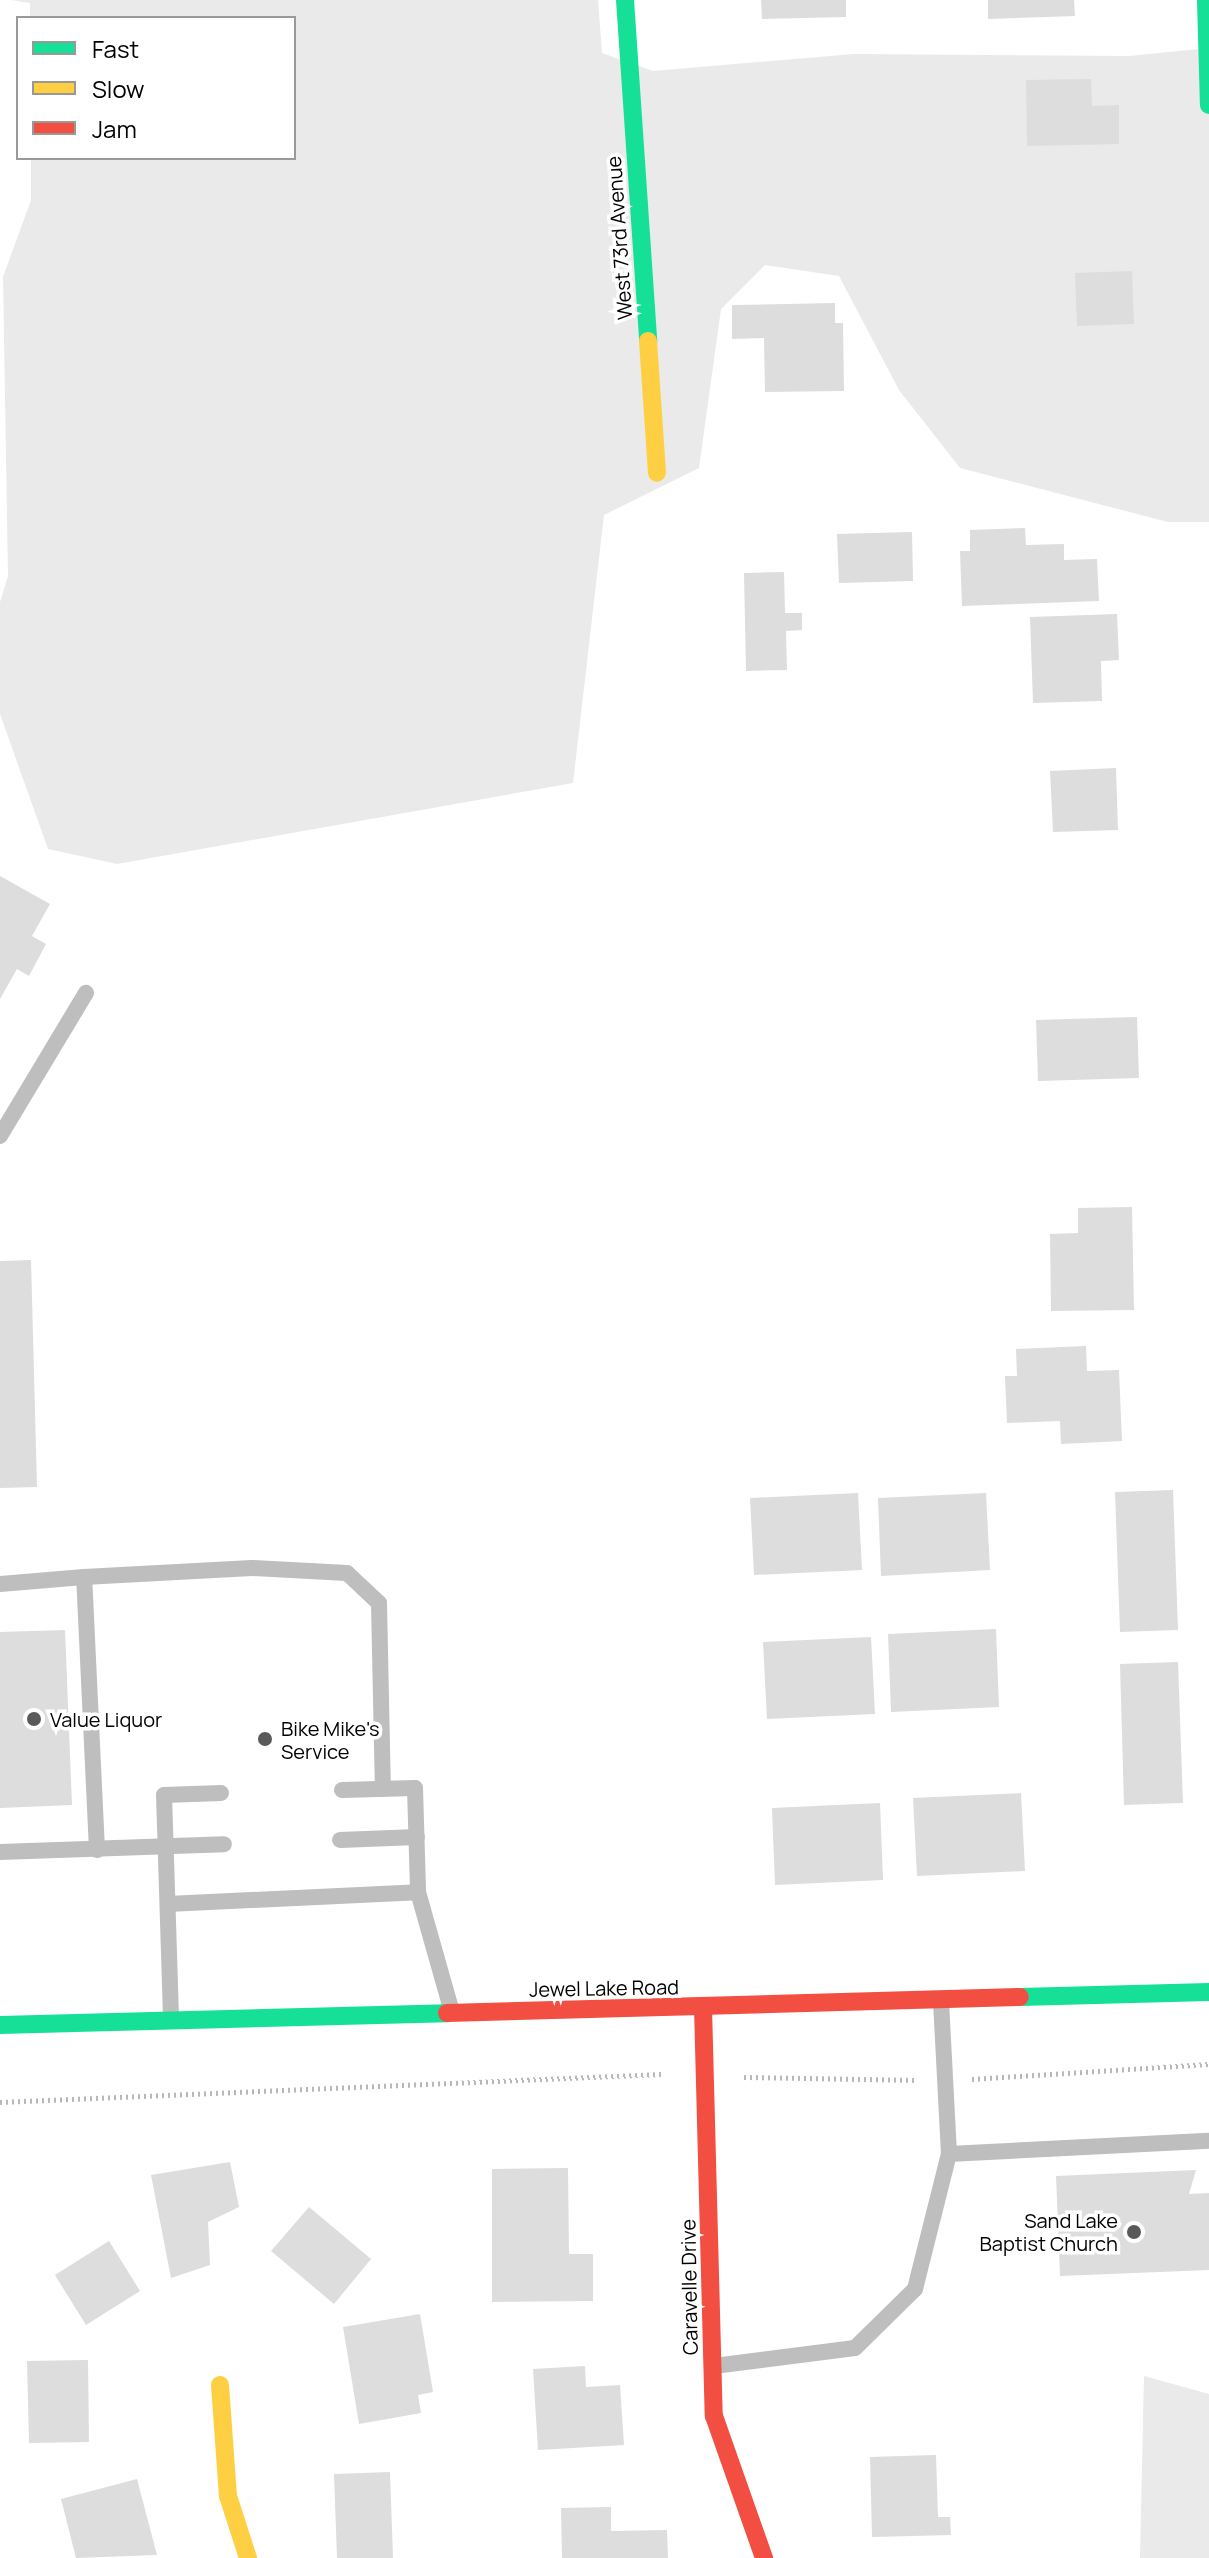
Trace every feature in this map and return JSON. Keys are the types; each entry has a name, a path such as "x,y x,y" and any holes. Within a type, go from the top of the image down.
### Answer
{"street":[{"name":"West 73rd Avenue","path":"625,0 657,473"},
{"path":"1206,0 1209,105"},
{"name":"Jewel Lake Road","path":"0,2025 1209,1992"},
{"name":"Caravelle Drive","path":"703,2007 714,2416 764,2558"},
{"path":"220,2385 228,2496 248,2558"}],"lane":[{"path":"0,1136 86,993"},
{"path":"0,1584 252,1568 347,1573 379,1603 383,1789"},
{"path":"84,1577 97,1850"},
{"path":"342,1790 415,1788 418,1892 452,2013"},
{"path":"171,2021 164,1795 221,1793"},
{"path":"340,1840 417,1837"},
{"path":"0,1852 224,1844"},
{"path":"168,1904 418,1892"},
{"path":"713,2367 855,2348 915,2289 949,2154 941,2000"},
{"path":"949,2154 1209,2141"}],"path":[{"path":"0,2102 705,2075 945,2080 1209,2064"}],"shaded area":[{"path":"11,0 598,0 602,53 653,71 854,54 1129,56 1209,48 1209,522 1168,522 960,468 899,390 839,276 765,265 721,309 699,468 604,515 573,783 117,864 48,849 0,714 0,602 8,576 3,277 31,200 31,160 296,160 296,16 30,16 30,3"},
{"path":"1144,2376 1209,2394 1209,2558 1140,2558"}],"building":[{"path":"761,0 846,0 846,17 762,19"},
{"path":"988,0 1074,0 1075,16 988,19"},
{"path":"1091,79 1092,106 1119,105 1119,144 1027,146 1026,80"},
{"path":"1132,271 1134,324 1077,326 1075,273"},
{"path":"835,303 835,323 843,323 844,391 765,392 764,338 732,339 732,305"},
{"path":"1025,528 1026,545 1064,544 1064,560 1097,559 1099,601 962,606 960,551 970,551 970,530"},
{"path":"912,532 913,581 839,583 837,534"},
{"path":"784,572 785,613 802,613 802,630 786,631 787,670 746,671 744,573"},
{"path":"1117,614 1119,660 1101,661 1102,701 1033,703 1030,617"},
{"path":"1116,768 1118,830 1053,832 1050,771"},
{"path":"0,876 50,904 32,936 46,944 29,976 17,969 0,999"},
{"path":"1137,1017 1139,1078 1038,1081 1036,1020"},
{"path":"1132,1207 1134,1310 1051,1311 1050,1234 1078,1233 1078,1208"},
{"path":"31,1260 37,1487 0,1488 0,1261"},
{"path":"1086,1346 1087,1371 1119,1370 1122,1441 1061,1444 1060,1421 1007,1423 1005,1376 1017,1376 1016,1349"},
{"path":"1173,1490 1178,1630 1120,1632 1115,1492"},
{"path":"858,1493 862,1570 754,1575 750,1498"},
{"path":"986,1493 990,1570 881,1576 878,1498"},
{"path":"996,1629 999,1707 891,1712 888,1634"},
{"name":"Value Liquor","path":"65,1630 72,1805 0,1808 0,1632"},
{"path":"871,1637 875,1714 767,1719 763,1642"},
{"path":"1178,1662 1183,1803 1124,1805 1120,1664"},
{"path":"1021,1793 1025,1871 917,1876 913,1798"},
{"path":"880,1803 883,1880 775,1885 772,1808"},
{"path":"230,2162 239,2207 208,2222 210,2265 171,2278 151,2175"},
{"path":"568,2168 569,2254 593,2254 593,2301 492,2302 492,2169"},
{"name":"Sand Lake Baptist Church","path":"1196,2170 1189,2194 1209,2193 1209,2270 1060,2276 1056,2176"},
{"path":"309,2207 371,2259 334,2304 271,2251"},
{"path":"109,2241 140,2291 86,2325 55,2275"},
{"path":"420,2314 433,2392 418,2395 421,2413 359,2424 343,2327"},
{"path":"88,2360 89,2442 29,2443 27,2361"},
{"path":"585,2366 586,2387 620,2385 624,2445 538,2450 533,2369"},
{"path":"936,2455 938,2517 950,2517 951,2535 872,2537 870,2457"},
{"path":"390,2472 393,2558 337,2558 334,2474"},
{"path":"137,2479 157,2555 76,2558 61,2499"},
{"path":"611,2507 611,2531 667,2530 668,2558 562,2558 561,2508"}],"traffic: fast":[{"path":"625,0 648,341"},
{"path":"1206,0 1209,105"},
{"path":"1020,1997 1209,1992"},
{"path":"0,2025 447,2013"}],"traffic: slow":[{"path":"648,341 657,473"},
{"path":"220,2385 228,2496 248,2558"}],"traffic: jam":[{"path":"447,2013 1020,1997"},
{"path":"703,2007 714,2416 764,2558"}],"place":[{"name":"Value Liquor","path":"34,1719"},
{"name":"Bike Mike's Service","path":"265,1739"},
{"name":"Sand Lake Baptist Church","path":"1134,2232"}]}
